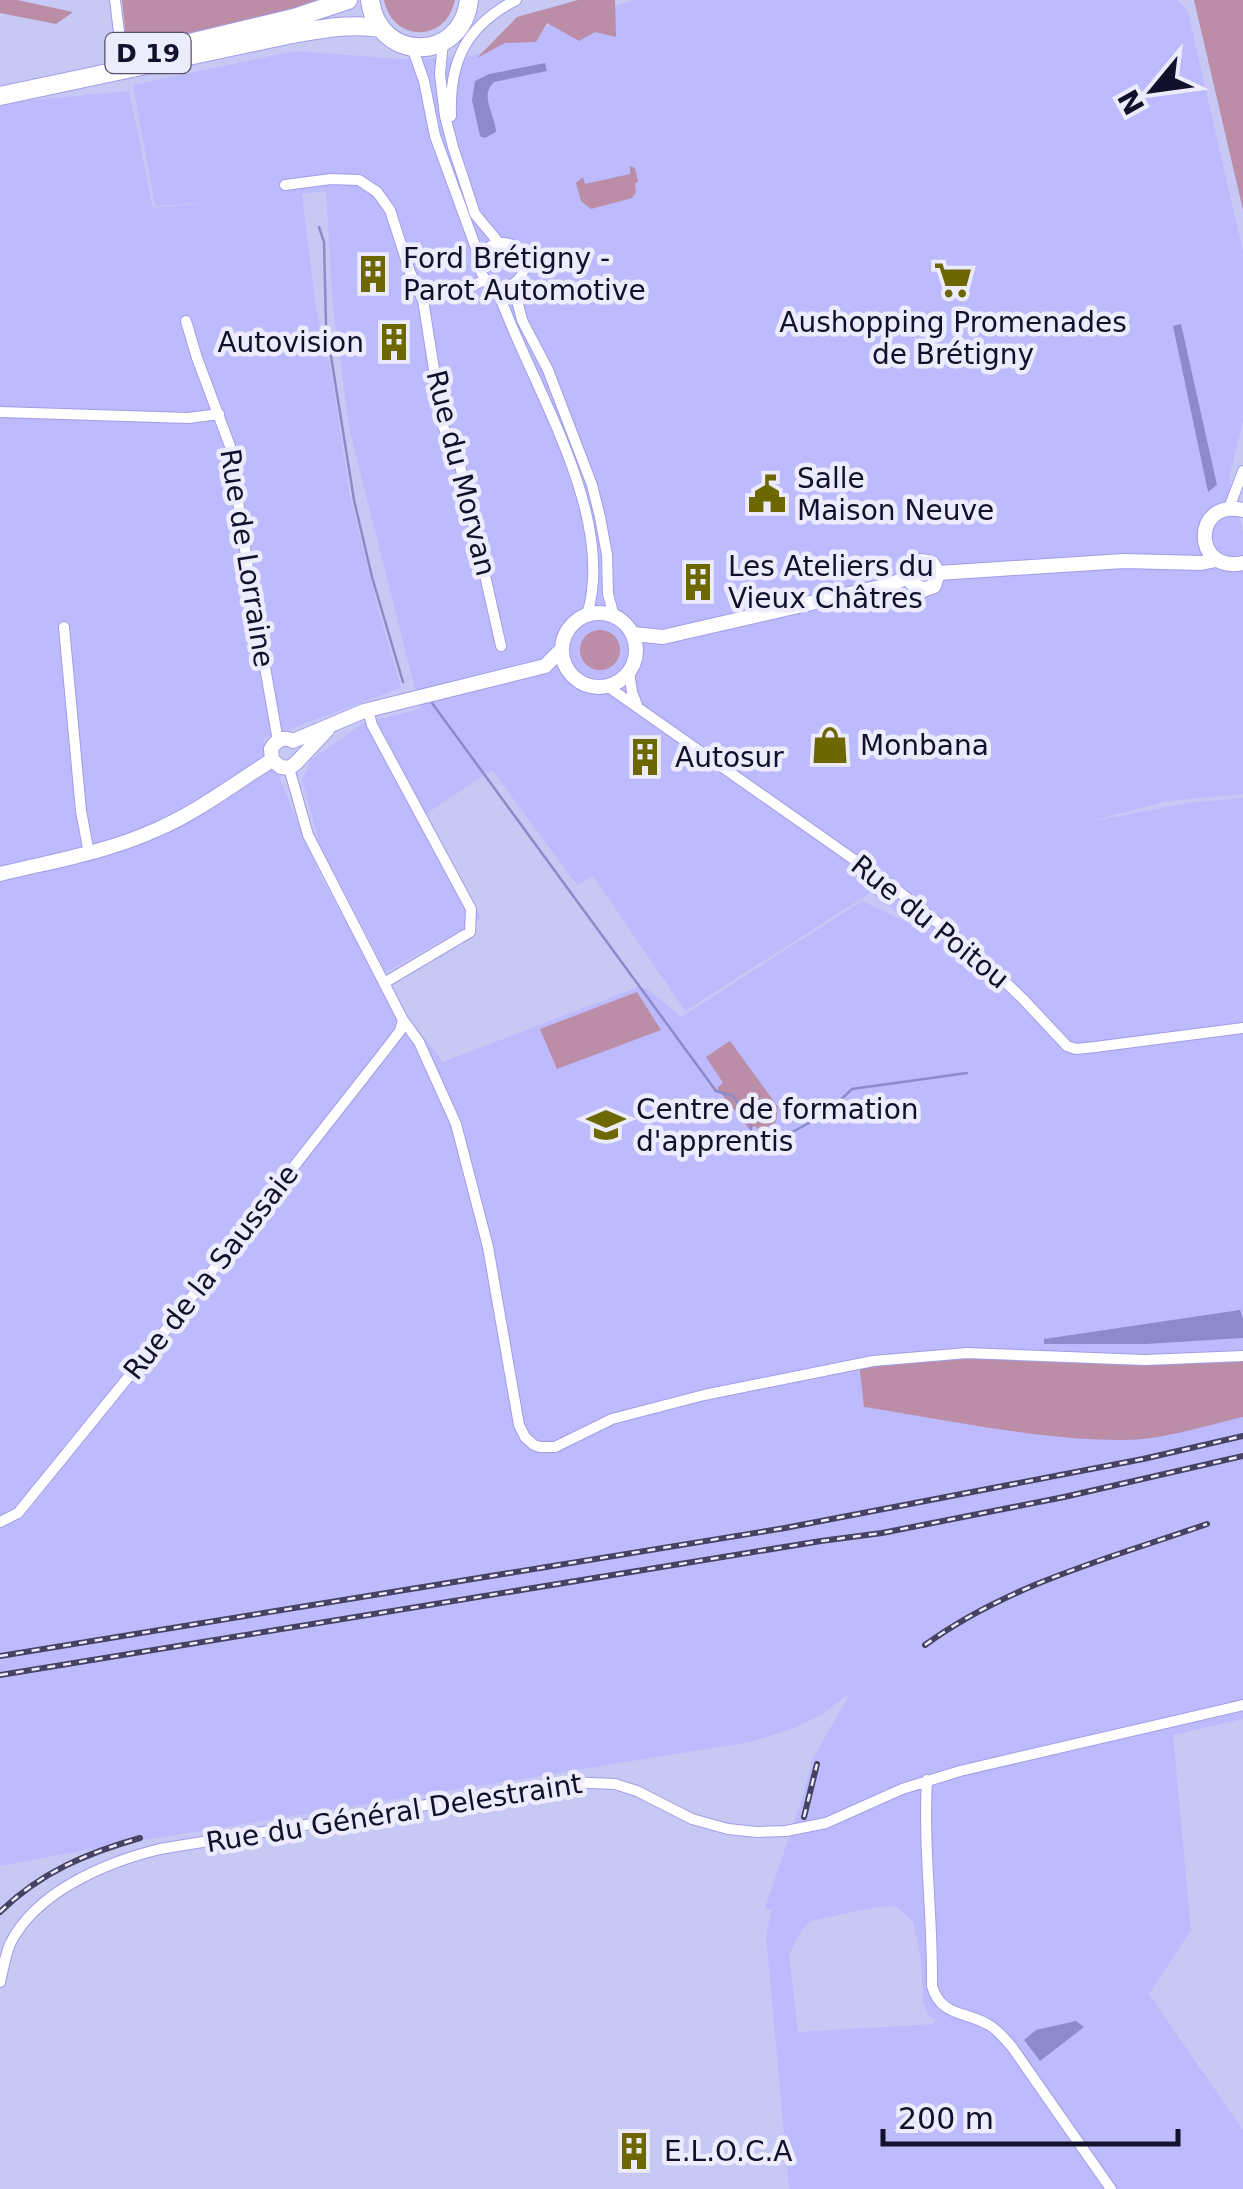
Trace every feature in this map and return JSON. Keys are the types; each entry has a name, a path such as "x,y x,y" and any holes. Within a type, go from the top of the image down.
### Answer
{"main road":[{"name":"D 19","path":"0,84 128,58 348,0"},
{"path":"370,0 380,28 394,41 412,47 428,47 454,34 471,3"},
{"name":"D 19","path":"0,96 336,26 380,28"}],"street":[{"path":"115,0 118,32"},
{"path":"453,148 452,74 465,42 484,20 516,0"},
{"path":"443,42 440,74 453,148 475,214 499,243"},
{"path":"412,47 435,136 480,261 485,280 496,286 518,281 523,270 522,257 514,246 499,243 488,248 480,261 456,288"},
{"name":"Rue du Morvan","path":"286,185 359,180 377,192 390,210 423,300 444,426 460,465 501,646"},
{"path":"423,300 485,280"},
{"path":"512,284 522,320 548,370 592,485 614,616"},
{"path":"496,286 504,312 562,438 580,492 593,558 593,592 587,615"},
{"name":"Rue de Lorraine","path":"186,321 230,446 286,741"},
{"path":"0,412 188,418 219,414"},
{"path":"1170,561 1189,554 1214,514 1236,509 1243,471"},
{"path":"1204,535 1207,549 1216,560"},
{"path":"636,652 663,637 910,577 912,584 923,590 934,586 938,573 1124,561 1216,560 1233,565 1243,562"},
{"path":"587,615 614,616 633,634 636,652 629,672 607,686 586,685 570,672 564,661 566,634 574,622 587,615"},
{"path":"64,627 80,811 88,853"},
{"path":"633,634 663,637"},
{"path":"545,666 562,648"},
{"path":"334,722 294,762 281,768 272,760 271,749 286,741 334,722 368,710 545,666 570,672"},
{"path":"629,672 638,706"},
{"name":"Rue du Poitou","path":"607,686 893,887 1024,999 1067,1046 1096,1047 1243,1028"},
{"path":"368,710 372,725 472,918 470,932 384,983"},
{"path":"286,741 298,746 294,762 308,836 418,1042 456,1124 488,1248 520,1425 527,1439 540,1448 565,1443 612,1419 704,1395 873,1361 966,1353 1145,1360 1243,1356"},
{"path":"0,874 116,846 161,828 207,804 272,760"},
{"name":"Rue de la Saussaie","path":"6,1520 184,1306 400,1031 403,1020"},
{"name":"Rue du Général Delestraint","path":"0,1982 10,1945 27,1920 50,1899 118,1860 160,1849 565,1782 615,1784 692,1819 728,1829 786,1831 836,1820 927,1780 1243,1705"},
{"path":"927,1780 934,1994 942,2005 989,2024 1000,2034 1111,2189"}],"shaded area":[{"path":"0,0 73,12 56,24 0,13"},
{"path":"122,0 348,0 128,58"},
{"path":"384,0 455,0 441,24 419,32 398,24"},
{"path":"578,0 615,0 616,37 595,32 579,41 547,23 536,42 505,43 477,58 517,17"},
{"path":"635,0 1178,0 1188,12 1243,252 1243,420 1229,479 1243,532 1243,794 1167,801 1088,822 1194,802 1243,798 1243,1355 865,1407 1007,1430 1126,1440 1243,1417 1243,1719 1173,1735 1191,1930 1149,1994 1243,2130 1243,2189 789,2189 766,1936 771,1911 765,1908 812,1760 850,1693 821,1715 750,1742 0,1866 0,103 129,91 153,208 218,202 155,206 133,85 295,51 402,59 473,56 545,27","holes":["326,191 333,307 350,432 420,709 363,723 311,760 302,779 319,843 386,972 481,918 426,814 492,770 577,885 593,876 685,1011 870,893 917,927 862,901 681,1017 645,987 638,987 443,1062 369,965 321,877 263,739 401,688 350,496 332,377 316,308 302,194","896,1906 913,1922 921,1959 923,2003 928,2015 936,2020 933,2024 798,2032 789,1955 800,1933 810,1921"]},
{"path":"1194,0 1243,0 1243,210"},
{"path":"545,63 547,71 494,82 488,99 496,132 485,138 480,136 472,100 475,81 489,74"},
{"path":"630,166 635,168 638,182 632,198 591,209 581,201 576,183 583,177 585,184 630,174"},
{"path":"1181,324 1217,485 1208,492 1173,326"},
{"path":"600,630 614,636 620,650 614,664 600,670 586,664 580,650 586,636"},
{"path":"637,992 661,1030 557,1069 540,1029"},
{"path":"730,1041 778,1107 776,1122 760,1131 755,1126 749,1129 717,1088 723,1083 706,1057"},
{"path":"1240,1310 1243,1338 1146,1344 1044,1344 1044,1339"},
{"path":"966,1352 1145,1359 1243,1355 1243,1417 1168,1435 1123,1440 1025,1433 864,1407 859,1363"},
{"path":"1076,2021 1084,2027 1040,2061 1024,2040 1036,2030"}],"waterway":[{"path":"319,227 324,242 326,325 354,500 403,682"},
{"path":"432,703 716,1091 733,1096 751,1121 753,1149 769,1145 827,1113 852,1089 967,1073"}],"railway":[{"path":"0,1656 785,1528 1243,1436"},
{"path":"0,1675 882,1533 1243,1456"},
{"path":"925,1645 1026,1589 1207,1524"},
{"path":"804,1817 817,1764"},
{"path":"0,1912 32,1886 66,1866 140,1838"}],"place":[{"name":"Ford Brétigny - Parot Automotive","path":"373,274"},
{"name":"Aushopping Promenades de Brétigny","path":"953,280"},
{"name":"Autovision","path":"394,342"},
{"name":"Salle Maison Neuve","path":"767,494"},
{"name":"Les Ateliers du Vieux Châtres","path":"698,582"},
{"name":"Monbana","path":"830,745"},
{"name":"Autosur","path":"645,757"},
{"name":"Centre de formation d'apprentis","path":"606,1125"},
{"name":"E.L.O.C.A","path":"634,2151"}]}
